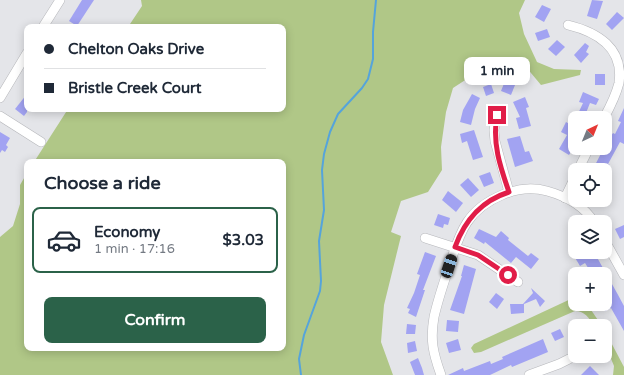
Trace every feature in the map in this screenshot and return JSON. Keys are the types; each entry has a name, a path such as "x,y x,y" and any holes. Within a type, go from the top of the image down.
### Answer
{"street":[{"path":"45,24 60,0"},
{"path":"568,25 583,28 596,34 604,40 616,57 619,71 619,85 607,111"},
{"path":"0,98 24,58"},
{"path":"497,115 494,130 495,141 509,192"},
{"path":"0,116 41,142"},
{"path":"441,375 432,349 432,328 440,294 455,247 462,230 472,215 482,205 492,199 509,192 528,189 541,190 565,198 582,209 588,215"},
{"path":"565,198 568,192"},
{"path":"425,238 478,255 518,282"},
{"path":"612,253 624,273"},
{"path":"529,375 568,360"}],"green space":[{"path":"141,0 525,0 519,13 524,34 537,62 554,69 581,70 580,75 541,85 521,61 500,61 476,73 453,88 446,112 441,147 442,170 428,192 401,201 391,232 401,236 384,305 381,342 393,375 0,375 0,237 13,226 20,204 20,185 24,178 24,351 286,351 286,159 36,159 66,112 286,112 286,24 130,24 142,6"},
{"path":"568,300 568,311 575,311 481,352 474,353 471,348 474,344"},
{"path":"578,311 592,311 597,319 589,319"},
{"path":"612,344 624,367 624,375 613,375 614,366 612,361"}],"building":[{"path":"82,0 94,0 78,24 74,24 69,21"},
{"path":"592,0 603,1 597,19 587,16"},
{"path":"542,5 551,9 544,22 535,17"},
{"path":"617,12 624,18 612,30 606,24"},
{"path":"547,29 550,37 538,41 535,33"},
{"path":"557,40 565,47 556,56 548,49"},
{"path":"585,43 589,46 586,52 589,54 581,63 574,55"},
{"path":"595,74 605,74 605,85 595,85"},
{"path":"505,81 515,85 511,95 501,91"},
{"path":"491,84 494,93 486,96 483,87"},
{"path":"583,92 599,99 596,105 590,103 587,111 579,111 583,103 579,102"},
{"path":"472,94 480,98 475,109 471,125 460,122 463,110"},
{"path":"525,97 529,107 526,108 531,126 519,129 516,118 520,117 513,102"},
{"path":"24,98 24,112 27,112 24,116 15,109"},
{"path":"624,108 624,144 620,142 609,163 596,163 600,155 612,155 612,134 613,133 615,134 621,122 618,121"},
{"path":"566,122 568,123 568,154 559,149 567,135 561,132"},
{"path":"474,130 483,157 473,160 467,141 462,143 460,134"},
{"path":"0,132 10,138 6,145 8,147 5,152 2,150 0,153"},
{"path":"520,136 525,152 529,151 533,161 515,167 507,139"},
{"path":"490,172 494,183 484,187 479,176"},
{"path":"468,178 479,190 471,197 460,185"},
{"path":"448,191 463,203 456,212 442,200"},
{"path":"438,214 450,218 448,225 444,224 443,228 434,225"},
{"path":"624,225 624,237 620,239 615,229"},
{"path":"479,229 496,237 501,231 509,238 508,240 528,256 531,253 539,259 531,269 516,257 511,263 485,242 484,244 474,238"},
{"path":"425,252 436,256 423,290 425,290 416,317 408,313 410,309 407,308 420,275 417,274"},
{"path":"576,259 598,259 602,267 588,267 585,263 580,266"},
{"path":"464,265 476,269 464,314 450,310 462,276"},
{"path":"612,284 624,306 624,331 612,310"},
{"path":"531,288 545,301 540,307 536,299 524,304 524,313 511,314 510,304 523,304 533,293"},
{"path":"496,293 504,299 497,309 489,302"},
{"path":"447,320 459,321 458,332 446,331"},
{"path":"407,324 416,325 415,334 406,334"},
{"path":"560,329 564,337 555,341 551,333"},
{"path":"458,339 461,350 449,353 446,343"},
{"path":"543,339 548,352 512,367 511,365 490,375 448,375 463,368 464,371 490,361 491,364 503,359 502,357"},
{"path":"415,341 417,351 408,353 407,343"},
{"path":"418,358 424,375 415,375 410,362"},
{"path":"590,366 599,375 581,375"}],"waterway":[{"path":"301,375 299,359 304,335 320,291 319,241 324,210 322,170 324,154 330,132 338,114 362,88 368,79 373,59 373,32 376,0"}],"route":[{"path":"497,115 494,130 495,141 509,192 482,205 472,215 464,226 455,247 478,255 508,275"}]}
